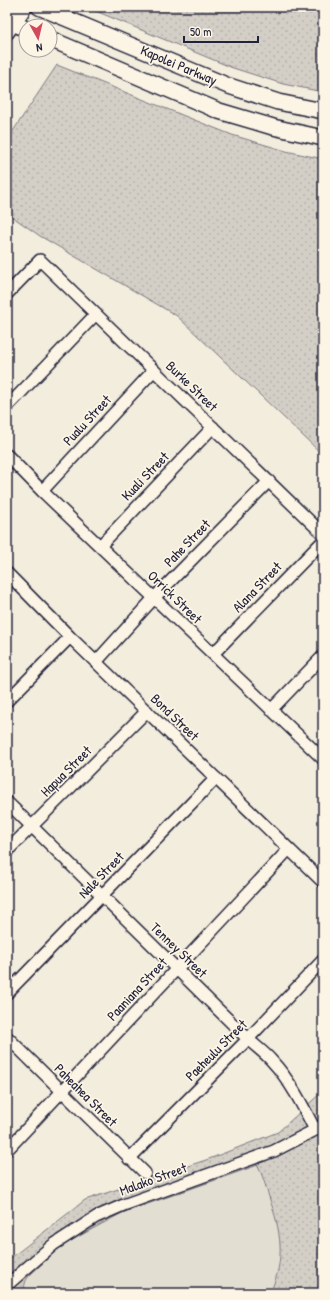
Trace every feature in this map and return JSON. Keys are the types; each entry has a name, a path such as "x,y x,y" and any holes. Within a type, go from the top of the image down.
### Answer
{"main road":[{"name":"Kapolei Parkway","path":"39,7 226,85 278,102 323,111"},
{"name":"Kapolei Parkway","path":"58,42 219,111 272,127 323,138"}],"street":[{"path":"10,7 12,23"},
{"path":"12,23 25,7"},
{"name":"Burke Street","path":"7,294 40,260 323,534"},
{"path":"7,407 96,314"},
{"name":"Pualu Street","path":"42,491 154,370"},
{"name":"Kuali Street","path":"100,546 212,427"},
{"name":"Orrick Street","path":"7,456 323,759"},
{"name":"Pahe Street","path":"96,662 154,598 269,481"},
{"name":"Alana Street","path":"213,654 323,541"},
{"name":"Bond Street","path":"7,573 70,637 323,882"},
{"path":"7,701 70,637"},
{"path":"271,710 323,656"},
{"name":"Hapua Street","path":"7,851 147,711"},
{"name":"Nale Street","path":"7,993 216,778"},
{"name":"Tenney Street","path":"7,802 101,896 177,968 248,1040 271,1060 319,1128"},
{"name":"Paaniana Street","path":"7,1150 290,849"},
{"name":"Paeheulu Street","path":"129,1159 248,1040 323,960"},
{"name":"Paheahea Street","path":"7,1036 129,1159 145,1173"},
{"name":"Malako Street","path":"7,1285 53,1245 96,1217 126,1204 274,1151 319,1128"},
{"path":"7,1285 13,1293"}],"shaded area":[{"path":"86,7 323,7 323,92 283,84 233,68"},
{"path":"57,65 232,135 286,151 323,159 323,455 177,316 40,236 7,213 7,140"},
{"path":"323,1091 323,1293 270,1293 275,1281 280,1257 279,1233 273,1209 258,1165 122,1213 72,1240 57,1250 27,1279 25,1283 26,1293 7,1293 7,1261 85,1200 209,1159 278,1132"},
{"path":"258,1165 277,1221 280,1241 277,1275 270,1293 26,1293 25,1284 28,1277 57,1250 87,1231 122,1213"}]}
